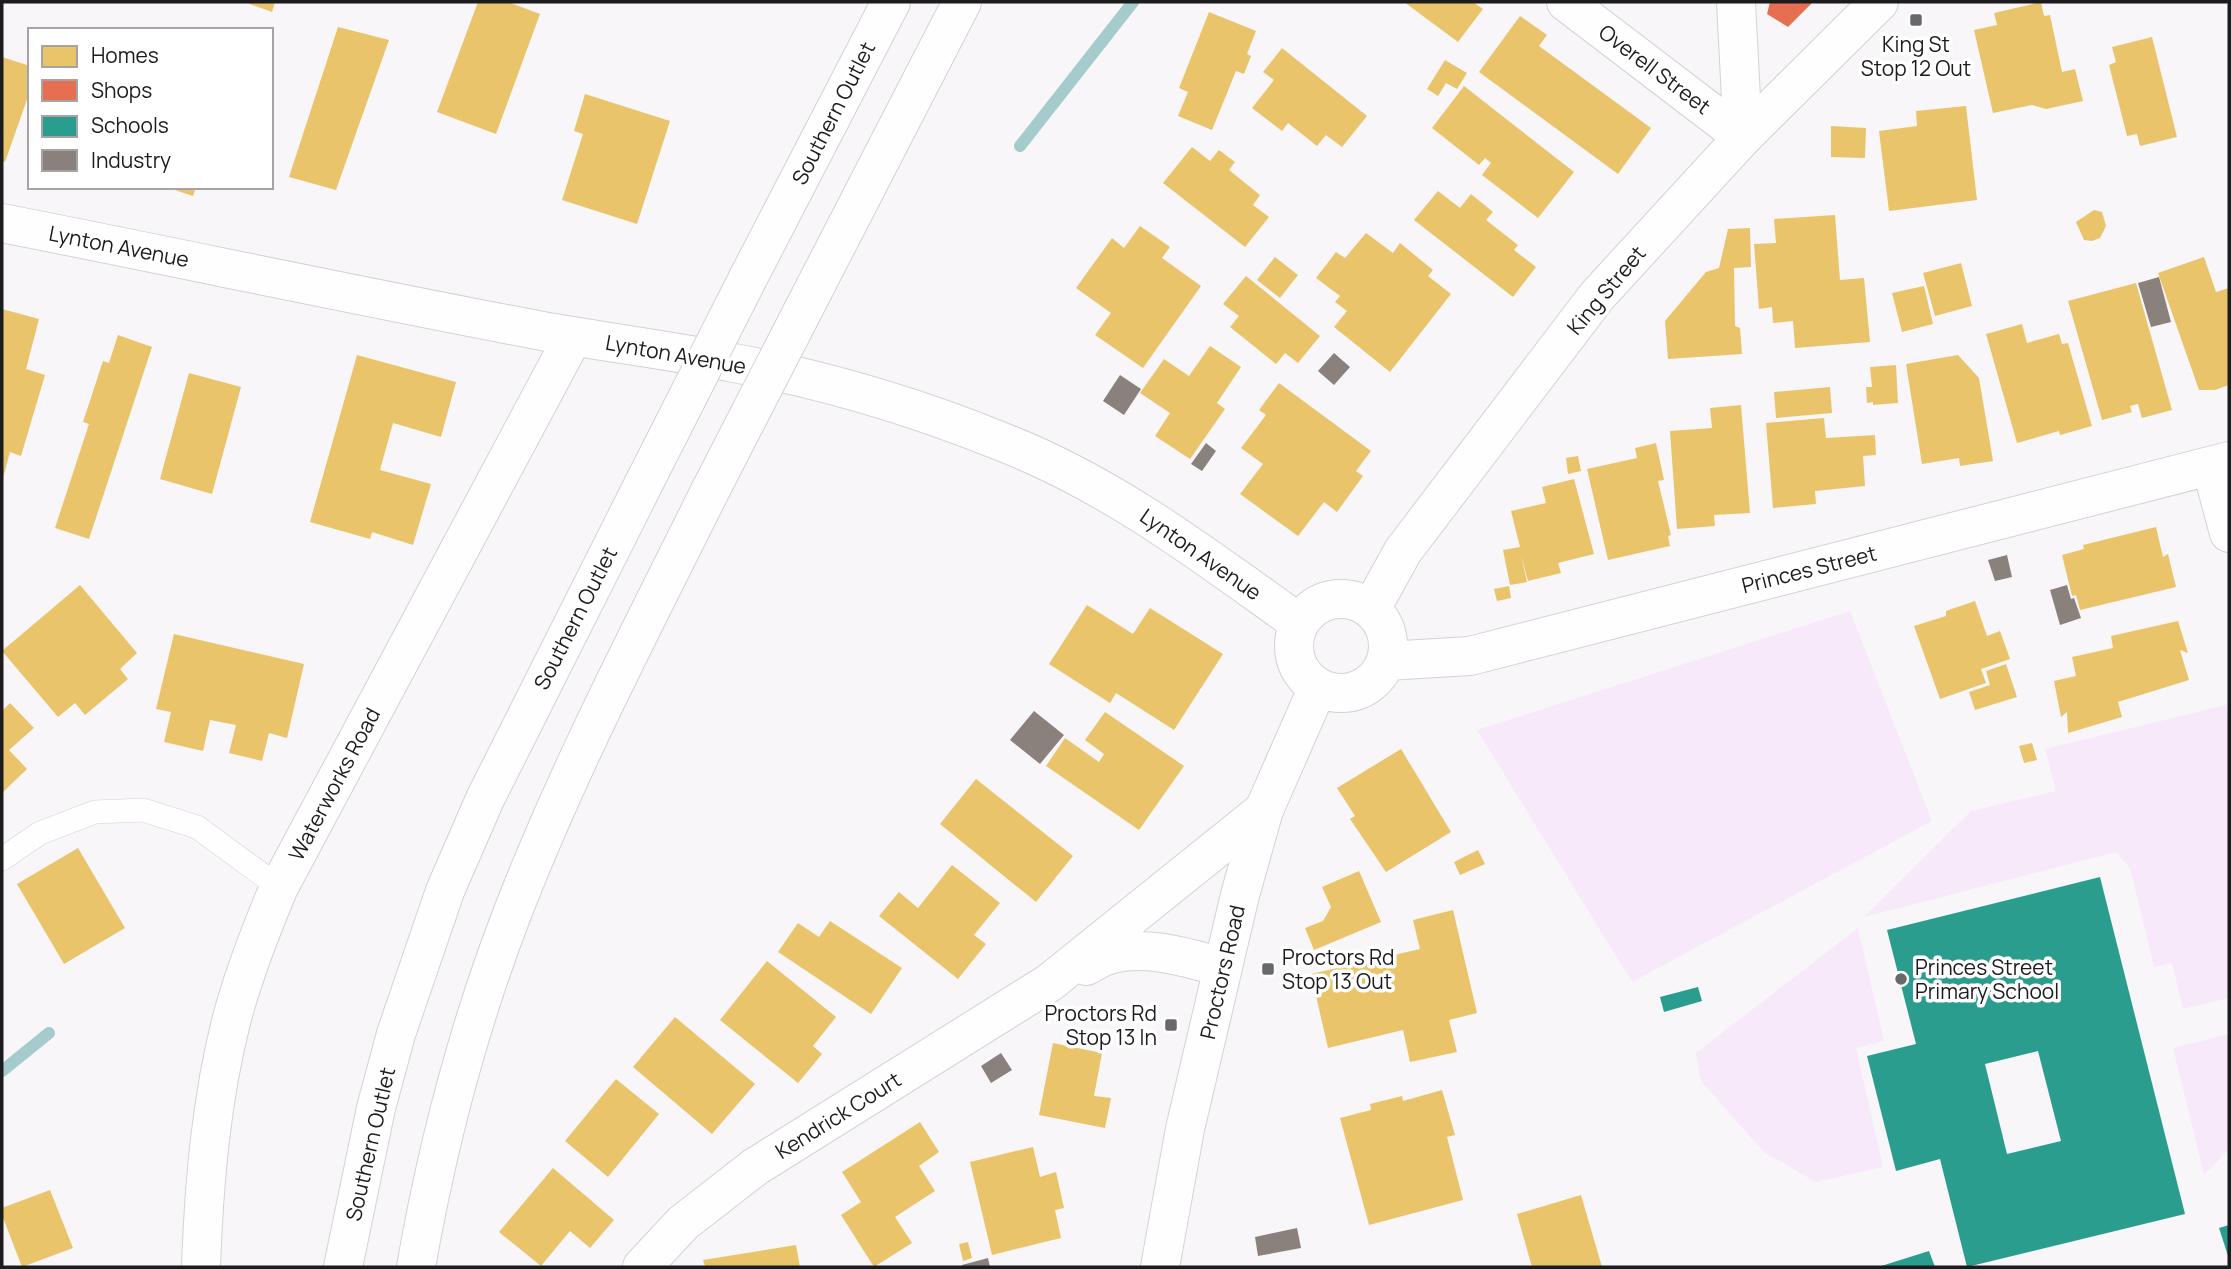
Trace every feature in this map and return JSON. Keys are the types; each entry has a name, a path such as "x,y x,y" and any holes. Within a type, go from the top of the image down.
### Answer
{"main road":[{"name":"Southern Outlet","path":"343,1267 376,1108 396,1034 445,891 485,799 748,278 891,2"},
{"path":"416,1267 442,1135 511,915 548,827 710,491 962,2"},
{"name":"Overell Street","path":"1566,2 1743,137"},
{"path":"1736,2 1743,137"},
{"name":"King Street","path":"1371,609 1403,551 1597,296 1743,137 1879,2"},
{"name":"Lynton Avenue","path":"2,223 573,337 737,363 836,387 916,411 1007,443 1145,514 1299,623"},
{"name":"Waterworks Road","path":"201,1267 203,1220 218,1085 232,1018 251,954 279,887 573,337"},
{"path":"2220,464 2229,533"},
{"name":"Princes Street","path":"1386,661 1470,656 2220,464"},
{"path":"1346,598 1371,609 1381,620 1387,633 1386,661 1380,673 1358,690 1345,693 1318,687 1306,679 1297,666 1293,652 1299,623 1318,603 1332,599 1346,598"},
{"name":"Proctors Road","path":"1160,1267 1185,1129 1222,967 1264,810 1318,687"},
{"name":"Kendrick Court","path":"1049,983 1264,810"},
{"name":"Kendrick Court","path":"642,1267 683,1223 755,1167 1049,983 1110,954 1139,950 1222,967"}],"lane":[{"path":"2,859 40,833 95,812 143,810 197,827 279,887"}],"shaded area":[{"path":"1850,611 1932,821 1632,982 1477,730"},
{"path":"2226,705 2229,718 2229,998 2183,1009 2172,963 2154,967 2130,868 2116,852 1864,917 1971,811 2056,791 2045,749"},
{"path":"1858,928 1884,1041 1856,1048 1883,1167 1816,1182 1764,1152 1701,1081 1696,1053"},
{"path":"2229,1034 2229,1149 2204,1175 2173,1048"}],"building: Homes":[{"path":"244,2 275,2 272,12"},
{"path":"478,2 508,2 540,14 496,134 437,112"},
{"path":"1404,2 1473,2 1483,9 1458,42"},
{"path":"2041,2 2044,16 2050,15 2062,72 2075,69 2083,101 2046,109 2032,105 1993,113 1974,30 1997,25 1994,13"},
{"path":"1209,12 1256,31 1247,54 1251,56 1244,74 1236,71 1212,130 1178,116 1188,92 1179,88"},
{"path":"1520,16 1547,35 1539,46 1651,128 1618,174 1479,72"},
{"path":"338,27 389,40 336,190 289,177"},
{"path":"2152,37 2177,137 2140,146 2137,134 2127,136 2109,65 2116,62 2112,47"},
{"path":"1282,48 1367,116 1342,147 1326,135 1317,146 1288,123 1282,131 1252,108 1274,80 1263,72"},
{"path":"2,57 28,65 28,97 5,162 2,161"},
{"path":"1445,60 1467,73 1457,89 1446,83 1438,96 1427,89"},
{"path":"1464,86 1574,172 1538,218 1482,175 1491,163 1485,158 1479,165 1432,128"},
{"path":"585,94 670,121 637,224 562,200 583,134 574,131"},
{"path":"1966,106 1977,200 1889,211 1879,131 1917,126 1916,111"},
{"path":"1831,126 1866,128 1865,158 1831,157"},
{"path":"1192,147 1210,161 1219,150 1235,162 1229,170 1260,195 1253,205 1269,217 1245,247 1163,183"},
{"path":"172,189 195,189 193,196"},
{"path":"1438,191 1460,208 1471,194 1493,212 1486,220 1518,245 1514,250 1536,267 1513,297 1414,220"},
{"path":"2094,210 2102,212 2106,226 2100,238 2084,240 2076,222"},
{"path":"1835,215 1840,280 1864,278 1870,342 1795,348 1793,321 1773,323 1772,307 1759,309 1754,244 1776,243 1774,219"},
{"path":"1140,226 1170,247 1162,258 1201,286 1143,368 1095,335 1111,313 1076,288 1112,238 1124,248"},
{"path":"1750,228 1751,267 1734,268 1735,326 1740,328 1742,354 1668,359 1665,321 1706,272 1719,268 1728,229"},
{"path":"1366,233 1393,253 1400,243 1433,270 1428,276 1451,294 1390,372 1334,327 1347,311 1335,302 1340,296 1316,278 1336,252 1345,258"},
{"path":"1275,257 1298,275 1280,298 1257,280"},
{"path":"2204,257 2216,292 2229,288 2229,385 2215,390 2199,390 2158,273"},
{"path":"1961,263 1972,306 1935,316 1923,273"},
{"path":"1246,276 1320,336 1298,363 1285,353 1276,364 1230,327 1239,316 1223,304"},
{"path":"2136,283 2172,410 2142,418 2138,404 2130,406 2132,412 2102,420 2068,301"},
{"path":"1924,286 1933,324 1902,332 1892,293"},
{"path":"2,309 39,319 26,369 45,375 21,456 10,452 3,478"},
{"path":"2022,324 2027,343 2059,334 2062,344 2068,343 2092,426 2060,435 2059,431 2017,443 1986,334"},
{"path":"118,335 152,347 89,539 55,528 89,424 83,422 103,361 109,363"},
{"path":"1210,346 1241,367 1217,403 1225,409 1190,459 1155,436 1170,413 1140,393 1164,359 1189,376"},
{"path":"357,355 456,382 441,437 393,423 380,470 431,484 413,545 372,532 370,539 310,522"},
{"path":"1958,355 1979,378 1993,461 1960,466 1959,458 1922,464 1906,364"},
{"path":"1896,365 1898,403 1867,403 1866,387 1872,387 1870,367"},
{"path":"189,373 241,387 212,494 160,479"},
{"path":"1279,383 1371,451 1356,471 1363,476 1337,512 1324,502 1298,536 1240,494 1263,464 1241,448 1266,415 1259,410"},
{"path":"1830,387 1832,413 1776,418 1774,392"},
{"path":"1741,405 1750,513 1714,515 1715,526 1677,529 1670,431 1712,428 1710,408"},
{"path":"1824,418 1826,438 1875,435 1876,455 1863,456 1865,486 1815,491 1816,504 1773,508 1766,423"},
{"path":"1656,443 1664,480 1658,481 1671,535 1668,536 1670,546 1608,560 1587,469 1637,458 1635,448"},
{"path":"1578,456 1581,471 1568,474 1566,458"},
{"path":"1574,479 1594,554 1558,563 1561,573 1528,581 1521,555 1527,582 1510,585 1503,550 1520,547 1511,511 1546,503 1542,487"},
{"path":"2156,527 2163,557 2168,554 2176,587 2080,610 2076,595 2072,596 2062,555 2084,549 2083,545"},
{"path":"80,585 137,653 120,669 128,679 85,715 75,703 58,717 2,651"},
{"path":"1509,586 1511,598 1497,601 1494,589"},
{"path":"1975,601 1987,636 2000,631 2010,659 1981,669 1986,683 1940,699 1914,626 1946,616 1946,611"},
{"path":"1087,605 1133,634 1150,608 1223,654 1174,730 1116,693 1110,703 1049,664"},
{"path":"2178,621 2188,653 2180,650 2189,680 2118,702 2122,717 2068,733 2067,712 2061,717 2054,681 2076,676 2072,657 2113,648 2111,636"},
{"path":"174,634 304,664 287,738 269,733 262,761 229,753 236,725 210,720 203,751 164,742 171,712 156,709"},
{"path":"2006,664 2017,697 1975,710 1969,692 1990,685 1986,671"},
{"path":"10,703 34,728 9,750 27,769 2,793 2,711"},
{"path":"1105,712 1184,766 1139,830 1046,766 1065,738 1099,762 1104,754 1085,740"},
{"path":"2032,743 2037,760 2024,763 2019,746"},
{"path":"1401,749 1451,832 1386,872 1350,819 1355,816 1337,788"},
{"path":"976,779 1073,856 1036,902 940,824"},
{"path":"78,848 125,928 64,964 17,884"},
{"path":"1478,850 1485,864 1460,875 1454,862"},
{"path":"952,865 1000,903 974,935 986,944 958,979 879,916 899,892 918,908"},
{"path":"1359,871 1381,922 1314,950 1305,928 1323,921 1331,907 1322,887"},
{"path":"1453,910 1477,1013 1449,1020 1457,1052 1410,1062 1403,1030 1328,1048 1311,974 1420,949 1413,920"},
{"path":"830,921 902,968 871,1014 778,952 798,923 819,937"},
{"path":"767,961 836,1017 813,1046 822,1054 798,1083 720,1020"},
{"path":"675,1017 755,1084 712,1134 633,1067"},
{"path":"1053,1043 1102,1053 1094,1096 1111,1098 1105,1128 1039,1115"},
{"path":"616,1079 659,1114 608,1177 565,1141"},
{"path":"1442,1090 1455,1135 1447,1137 1463,1200 1369,1225 1340,1118 1371,1110 1370,1104 1402,1096 1403,1101"},
{"path":"920,1122 939,1152 919,1166 935,1191 895,1217 912,1243 874,1267 841,1215 861,1202 842,1172"},
{"path":"1033,1147 1040,1177 1056,1172 1064,1208 1055,1210 1061,1238 992,1255 970,1162"},
{"path":"553,1168 614,1220 590,1248 570,1231 541,1266 499,1232"},
{"path":"50,1190 73,1248 22,1267 2,1215 2,1208"},
{"path":"1581,1195 1602,1267 1532,1267 1517,1214"},
{"path":"968,1242 972,1258 963,1261 959,1244"},
{"path":"796,1245 800,1267 705,1267 703,1260"}],"building: Shops":[{"path":"1770,2 1813,2 1788,27 1767,14"}],"building: Schools":[{"name":"Princes Street Primary School","path":"2100,877 2185,1214 1967,1267 1940,1159 1896,1171 1867,1056 1916,1044 1887,930","holes":["2038,1051 2061,1141 2007,1154 1985,1064"]},
{"path":"1698,987 1702,1001 1664,1012 1660,997"},
{"path":"2229,1225 2229,1259 2219,1228"},
{"path":"1929,1251 1935,1267 1878,1267"}],"building: Industry":[{"path":"2159,277 2171,322 2151,327 2138,283"},
{"path":"1334,353 1350,367 1334,385 1318,371"},
{"path":"1120,375 1141,389 1124,415 1103,401"},
{"path":"1206,443 1216,451 1202,471 1191,464"},
{"path":"2007,555 2012,577 1995,581 1988,560"},
{"path":"2067,585 2081,618 2060,625 2050,590"},
{"path":"1034,711 1064,735 1040,764 1010,740"},
{"path":"1001,1053 1012,1070 991,1083 981,1066"},
{"path":"1297,1228 1301,1248 1258,1256 1255,1237"},
{"path":"988,1258 990,1267 962,1267 962,1265"}],"waterway":[{"path":"1020,146 1133,2"},
{"path":"2,1071 49,1033"}],"place":[{"name":"King St Stop 12 Out","path":"1916,20"},
{"name":"Proctors Rd Stop 13 Out","path":"1268,969"},
{"name":"Princes Street Primary School","path":"1901,979"},
{"name":"Proctors Rd Stop 13 In","path":"1171,1025"}]}
